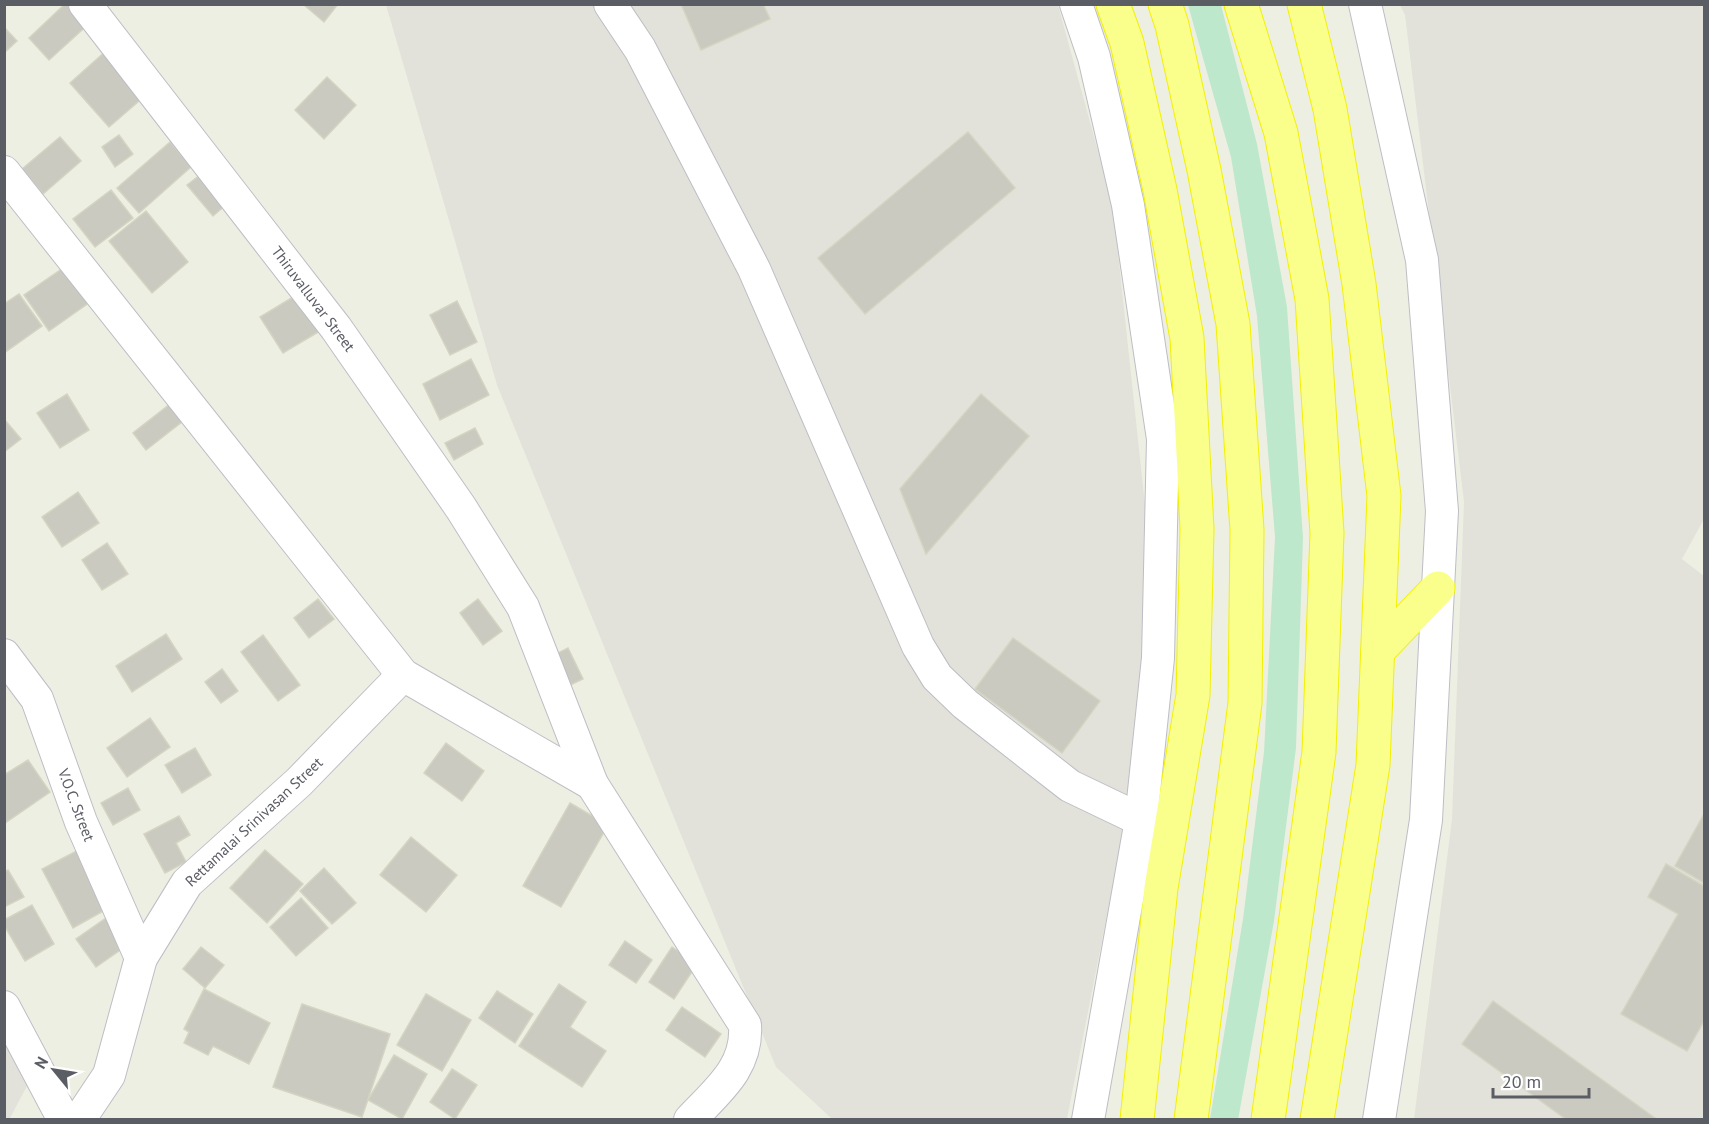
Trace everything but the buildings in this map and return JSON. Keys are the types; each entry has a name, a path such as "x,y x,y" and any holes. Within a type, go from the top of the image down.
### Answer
{"highway":[{"path":"1113,4 1127,44 1150,145 1187,338 1197,530 1193,695 1161,888 1137,1119"},
{"path":"1165,4 1172,25 1204,170 1233,324 1247,531 1245,703 1191,1119"},
{"path":"1241,4 1281,133 1312,299 1327,533 1319,752 1268,1119"},
{"path":"1304,4 1330,110 1361,296 1384,496 1373,765 1317,1119"},
{"path":"1378,651 1438,588"}],"street":[{"name":"Thiruvalluvar Street","path":"85,4 336,328 461,508 523,607 592,784 745,1026 746,1040 735,1071 690,1119"},
{"path":"610,4 640,49 754,269 918,646 937,676 965,704 1070,786 1141,820"},
{"path":"1076,4 1094,57 1128,205 1163,439 1158,658 1141,820 1088,1119"},
{"path":"1365,4 1422,260 1443,511 1426,820 1379,1119"},
{"path":"4,172 404,675 592,784"},
{"name":"V.O.C. Street","path":"4,656 37,699 81,822 141,958"},
{"name":"Rettamalai Srinivasan Street","path":"79,1119 109,1075 141,958 187,883 299,782 404,675"},
{"path":"4,1007 64,1119"}],"shaded area":[{"path":"386,5 1058,5 1113,206 1160,645 1067,1119 832,1119 776,1067 497,385"},
{"path":"1400,5 1704,5 1704,519 1682,559 1704,576 1704,1119 1414,1119 1452,819 1464,502 1405,15"},
{"path":"4,1004 36,1069 9,1120 4,1119"}],"green space":[{"path":"1188,5 1221,5 1257,144 1287,307 1303,538 1296,748 1274,921 1238,1120 1210,1119 1243,919 1264,752 1275,537 1257,316 1231,157"}]}
